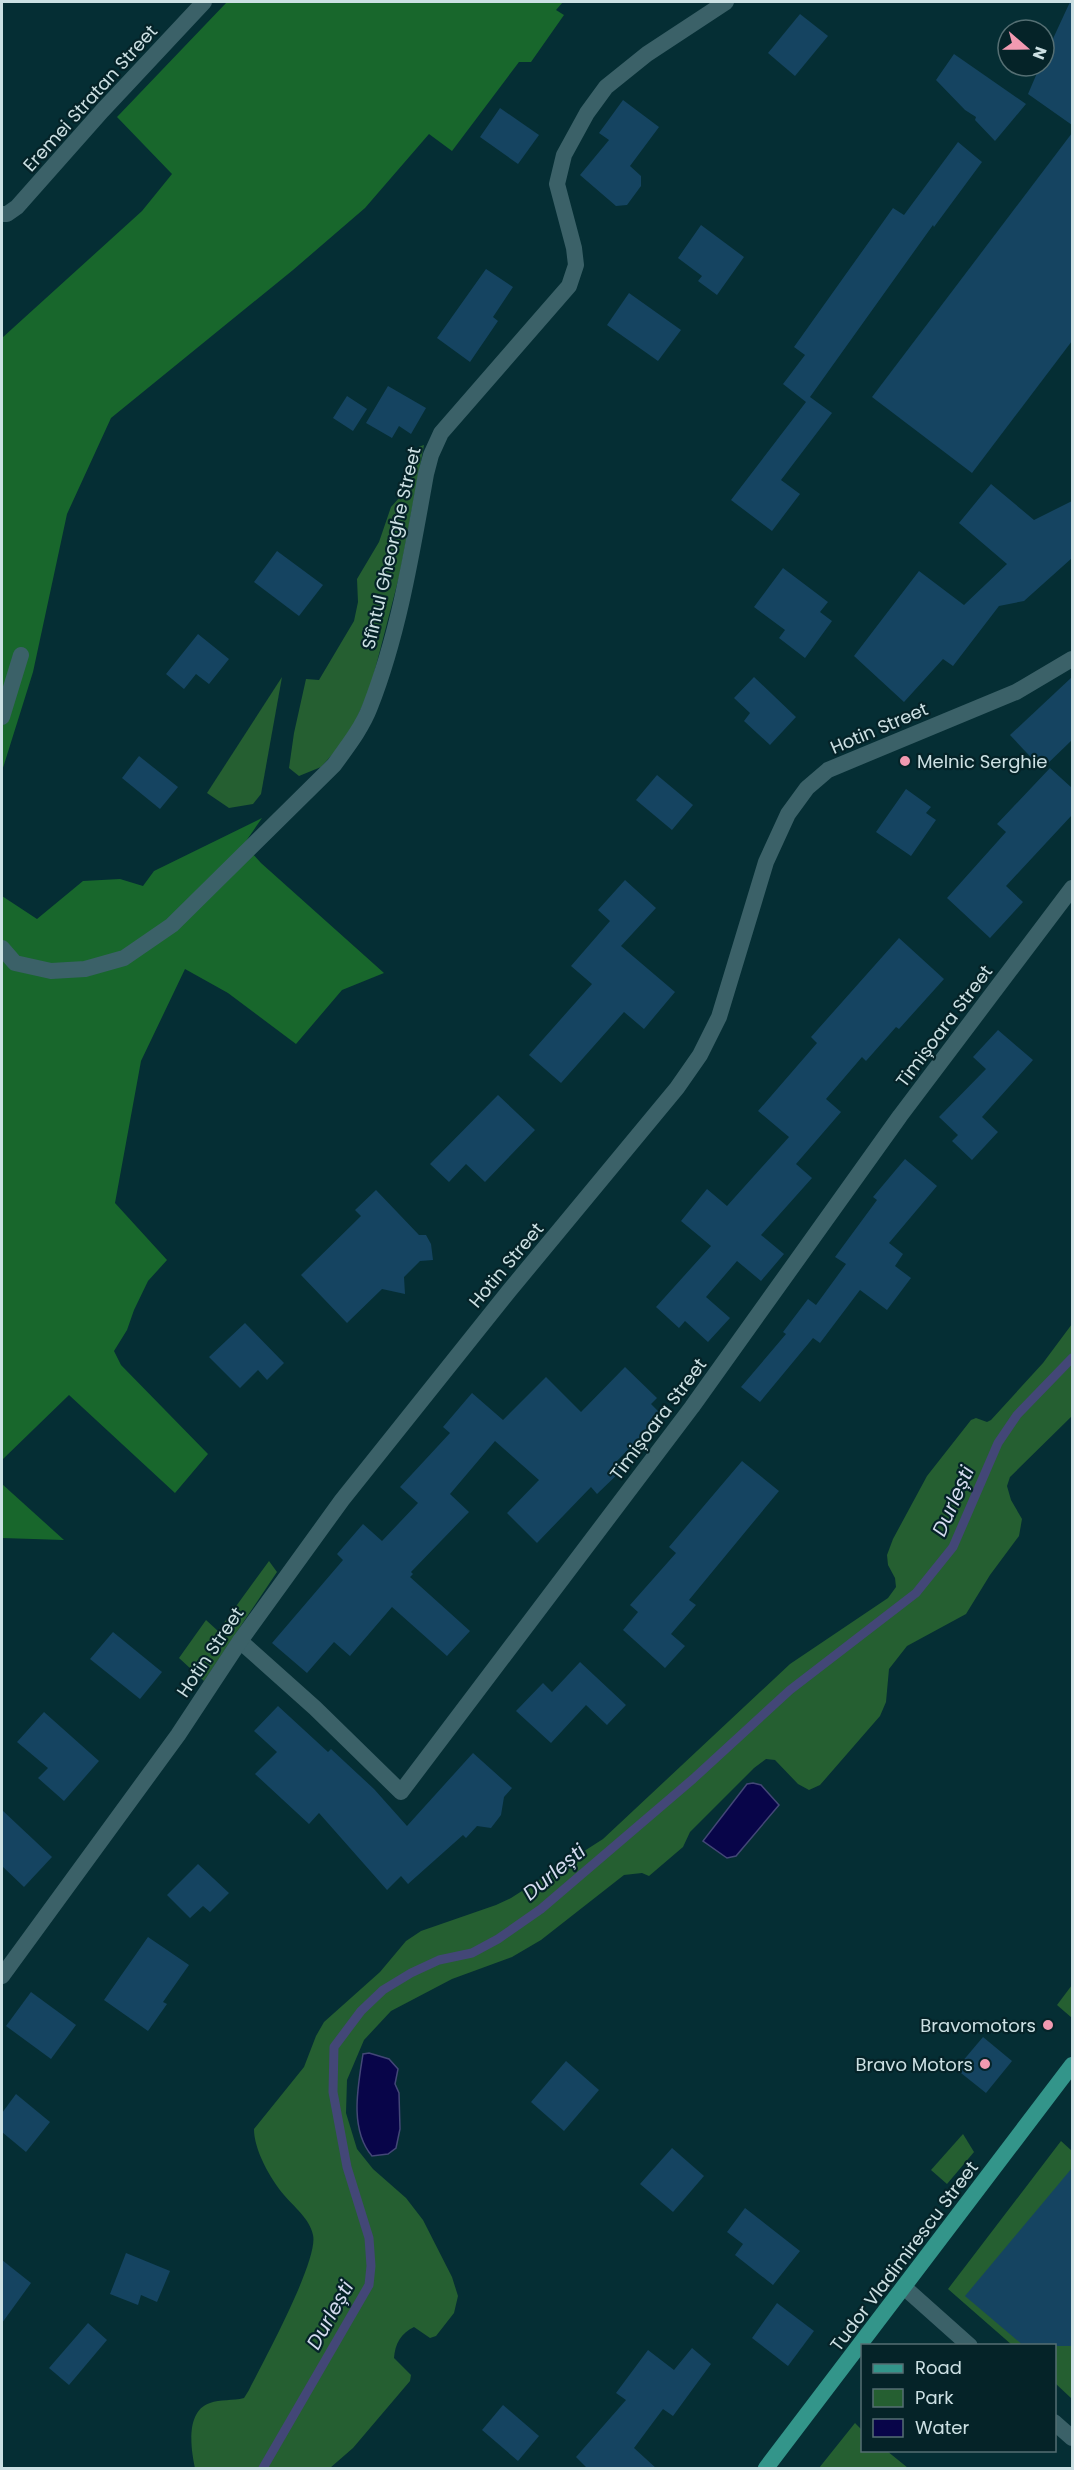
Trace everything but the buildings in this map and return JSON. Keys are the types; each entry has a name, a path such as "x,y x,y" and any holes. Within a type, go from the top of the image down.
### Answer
{"main road":[{"name":"Tudor Vladimirescu Street","path":"862,2344 1072,2065"},
{"name":"Tudor Vladimirescu Street","path":"766,2469 861,2345"}],"street":[{"name":"Eremei Stratan Street","path":"2,213 7,214 17,207 102,111 204,2"},
{"name":"Sfîntul Gheorghe Street","path":"2,948 15,963 51,970 85,969 124,958 172,925 334,765 355,737 365,718 380,677 396,620 428,465 441,434 569,286 576,265 574,248 557,184 564,155 587,113 606,87 647,54 726,2"},
{"path":"2,717 21,655"},
{"name":"Hotin Street","path":"2,1976 178,1735 240,1641 310,1542 383,1446 677,1088 700,1055 719,1017 766,862 788,814 807,788 828,770 1016,692 1072,659"},
{"name":"Timișoara Street","path":"240,1641 315,1708 401,1792 692,1407 900,1116 1072,888"},
{"path":"905,2288 968,2344"},
{"path":"1056,2424 1072,2438"}],"green space":[{"path":"227,2 563,2 556,10 564,15 531,62 519,62 452,151 429,134 365,208 293,270 111,418 67,514 33,672 2,771 2,338 142,211 172,174 117,117"},
{"path":"424,445 400,573 370,689 348,737 321,767 299,776 289,768 306,679 319,680 354,621 358,602 357,579 379,542 391,507 408,488 418,447"},
{"path":"282,677 261,794 253,804 229,808 207,793"},
{"path":"262,818 244,844 261,863 384,973 342,990 296,1044 228,993 185,969 141,1061 115,1203 167,1260 148,1281 127,1330 114,1351 121,1365 208,1454 175,1493 69,1395 2,1460 2,896 37,919 83,881 120,879 143,886 154,871"},
{"path":"1072,1324 1072,1416 1010,1477 1007,1486 1011,1500 1022,1519 1019,1536 990,1575 966,1614 907,1646 889,1669 886,1702 880,1716 820,1785 809,1790 798,1784 775,1760 766,1759 754,1768 690,1832 683,1847 649,1876 642,1873 624,1875 541,1940 512,1957 452,1979 391,2011 364,2040 347,2080 346,2113 357,2149 373,2169 406,2198 423,2220 452,2277 458,2296 454,2313 436,2336 430,2338 414,2327 402,2336 397,2344 394,2358 411,2375 410,2381 353,2448 330,2468 195,2468 191,2442 193,2422 197,2414 202,2407 210,2403 244,2398 266,2357 308,2266 313,2248 311,2229 305,2218 284,2195 268,2172 257,2146 254,2129 304,2067 324,2022 380,1972 406,1941 421,1931 511,1898 603,1839 790,1664 888,1598 896,1587 887,1555 893,1539 927,1476 971,1420 976,1418 987,1422 991,1420 1043,1363"},
{"path":"2,1484 64,1540 2,1538"},
{"path":"269,1561 277,1572 204,1681 179,1658 206,1620 218,1631"},
{"path":"1072,1985 1072,2018 1057,2005"},
{"path":"963,2134 974,2152 947,2184 931,2170"},
{"path":"1061,2141 1072,2151 1072,2399 1056,2384 1056,2344 1011,2344 948,2289"},
{"path":"855,2423 861,2429 861,2452 888,2452 908,2468 819,2468"}],"water":[{"path":"747,1784 761,1785 779,1805 736,1856 727,1858 703,1841"},
{"path":"369,2053 389,2059 398,2069 395,2084 399,2093 400,2129 396,2148 388,2154 372,2156 360,2133 357,2107 363,2054"}],"waterway":[{"name":"Durlești","path":"263,2468 369,2285 371,2266 369,2238 347,2167 333,2092 334,2047 361,2011 383,1990 439,1960 472,1953 498,1939 541,1909 693,1779 790,1690 916,1593 953,1547 998,1443 1017,1415 1072,1358"}],"place":[{"name":"Melnic Serghie","path":"905,761"},
{"name":"Bravomotors","path":"1048,2025"},
{"name":"Bravo Motors","path":"985,2064"}]}
